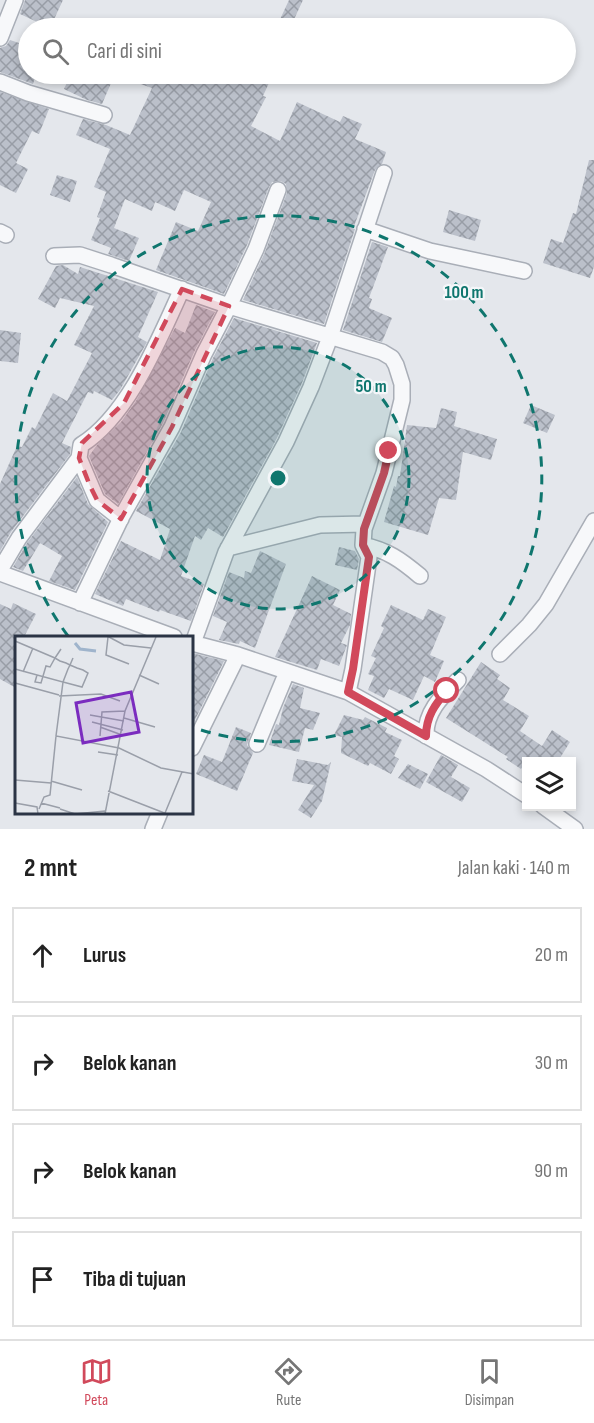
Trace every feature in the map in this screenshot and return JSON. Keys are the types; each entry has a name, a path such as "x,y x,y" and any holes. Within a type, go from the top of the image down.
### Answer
{"street":[{"path":"0,38 15,0"},
{"path":"0,82 28,93 104,115"},
{"path":"194,640 224,555 286,442 311,387 330,338 384,173"},
{"path":"80,603 124,513 172,427 204,354 256,249 278,190"},
{"path":"365,229 430,251 524,271"},
{"path":"54,256 80,255 229,306 382,352 392,358 402,384 402,400 384,473 363,535 369,557 348,692"},
{"path":"171,636 0,571 19,538 83,447 124,403 160,338 182,289"},
{"path":"83,447 97,500 124,513"},
{"path":"500,654 546,604 594,521"},
{"path":"224,555 320,525 363,535 400,559 420,576"},
{"path":"194,643 238,655 348,692 486,769 522,792"},
{"path":"194,744 238,655"},
{"path":"257,744 287,672"},
{"path":"426,736 432,710 458,680"},
{"path":"548,811 566,826"},
{"path":"153,829 160,814"}],"highlighted area":[{"path":"182,289 229,306 172,427 121,519 97,500 79,458 82,443 124,403"}],"building":[{"path":"25,0 63,0 55,18 29,18 20,14"},
{"path":"289,0 303,0 295,18 281,18"},
{"path":"10,40 18,43 18,79 0,72 0,48 6,46"},
{"path":"66,84 111,84 102,104 64,89"},
{"path":"140,84 268,84 263,96 266,97 251,126 280,141 297,102 340,122 343,116 362,124 355,139 386,152 382,164 375,170 353,229 355,229 324,324 243,300 265,252 287,193 286,184 281,181 272,182 269,187 247,245 224,294 156,270 176,222 198,231 211,202 184,190 175,211 155,202 152,211 125,199 114,228 139,238 129,261 108,254 111,248 91,240 100,218 97,217 106,192 94,187 110,149 76,135 83,119 130,135 152,88"},
{"path":"0,92 49,109 39,134 32,131 16,163 28,169 16,193 0,185"},
{"path":"589,160 594,160 594,267 590,278 543,263 551,239 563,243 573,213 576,214"},
{"path":"57,175 77,181 70,202 50,195"},
{"path":"449,210 481,220 475,241 443,232"},
{"path":"372,242 388,247 369,298 372,299 369,308 392,318 382,342 343,330"},
{"path":"63,265 78,274 80,267 158,292 138,337 147,342 112,400 94,391 93,394 88,392 62,443 71,447 70,454 11,532 0,551 0,484 17,446 22,447 32,427 35,429 53,393 67,401 92,353 74,345 94,306 60,298 55,308 38,299 56,266"},
{"path":"196,305 215,312 195,350 163,423 118,504 105,494 89,456 121,422 136,401 175,328 185,333"},
{"path":"234,318 317,343 277,438 223,537 208,528 201,540 195,536 181,576 204,584 191,621 126,599 123,606 95,594 121,541 160,560 170,529 136,511 181,432 213,358"},
{"path":"0,330 21,333 18,363 0,361"},
{"path":"531,405 555,415 547,433 523,423"},
{"path":"441,408 457,412 454,426 497,439 491,460 463,452 456,500 439,498 428,535 384,522 394,486 396,487 398,476 400,476 407,425 436,428"},
{"path":"77,477 88,504 108,522 75,590 49,581 62,556 40,543 23,571 13,567 27,543"},
{"path":"339,547 355,551 359,559 357,570 335,565"},
{"path":"260,551 286,564 255,648 240,641 239,644 219,640 227,622 213,616 229,572 244,578 245,571 251,573"},
{"path":"312,576 340,590 333,605 351,614 350,625 341,643 347,645 339,666 321,659 317,670 275,657"},
{"path":"13,603 36,614 25,636 15,636 15,687 0,679 0,604 11,609"},
{"path":"391,605 423,620 428,609 446,617 430,655 444,661 435,682 424,676 413,700 389,689 384,698 368,690 374,676 368,674 376,658 371,656 384,628 381,626"},
{"path":"194,654 224,661 194,722"},
{"path":"481,662 500,675 497,679 510,688 503,700 529,716 520,731 542,746 552,730 570,742 561,757 522,757 521,769 506,759 508,757 446,718"},
{"path":"293,684 304,688 300,708 320,713 313,730 305,728 299,752 269,745 276,724 279,725"},
{"path":"344,715 363,720 365,717 387,728 385,732 402,740 394,756 399,759 391,774 370,763 368,766 341,753 342,737 334,735"},
{"path":"236,727 251,733 247,745 253,753 237,791 196,774 204,755 222,762"},
{"path":"441,755 458,765 451,777 470,788 462,802 426,782"},
{"path":"297,759 328,765 331,762 322,801 311,818 298,810 314,785 292,781"},
{"path":"408,764 428,774 420,789 398,778"}],"route":[{"path":"389,451 384,473 364,529 362,541 369,557 348,692 426,736 432,710 447,691"}]}
